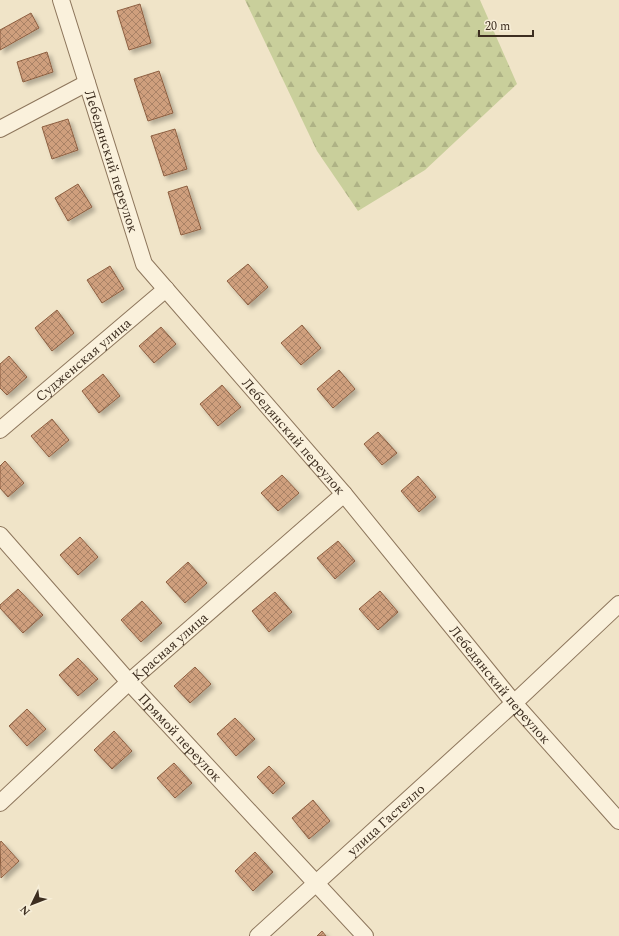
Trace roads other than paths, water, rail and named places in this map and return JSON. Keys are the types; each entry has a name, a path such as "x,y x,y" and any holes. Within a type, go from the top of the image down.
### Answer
{"street":[{"name":"Лебедянский переулок","path":"61,0 144,264 344,494 514,703 619,821"},
{"path":"0,129 87,83"},
{"name":"Судженская улица","path":"0,430 166,289"},
{"name":"Красная улица","path":"0,803 129,682 344,494"},
{"name":"Прямой переулок","path":"0,535 129,682 365,936"},
{"name":"улица Гастелло","path":"258,936 514,703 619,604"}]}
